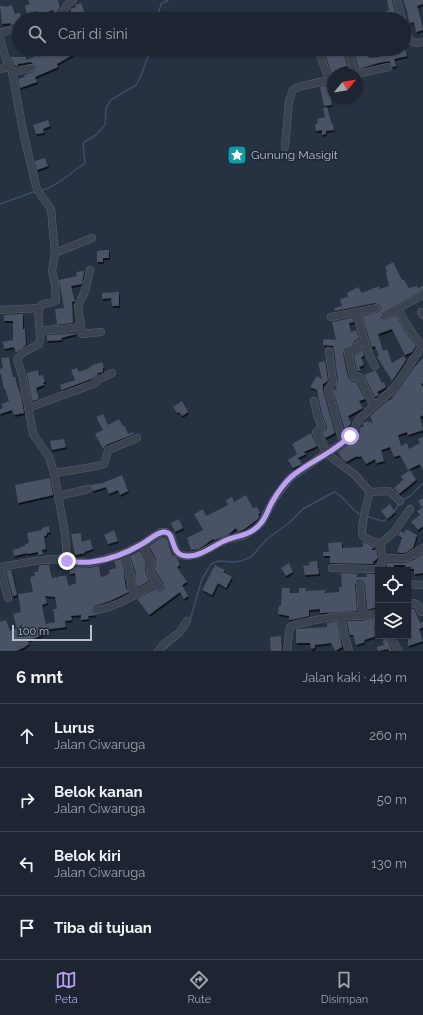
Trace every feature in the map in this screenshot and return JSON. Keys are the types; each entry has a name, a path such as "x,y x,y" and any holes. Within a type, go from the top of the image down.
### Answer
{"street":[{"path":"63,12 67,5 73,0"},
{"path":"397,0 400,12"},
{"path":"0,34 12,30"},
{"path":"0,38 10,70 36,186 51,209 55,253 52,271 55,284 56,301 43,304 39,308 38,313 41,339 39,344 24,352 17,359 33,434 49,457 54,473 65,533 67,561"},
{"path":"411,42 414,43 423,42"},
{"path":"321,56 327,70"},
{"path":"350,56 354,68"},
{"path":"363,72 388,67"},
{"path":"0,69 10,70 31,68"},
{"path":"285,147 289,101 293,90 298,87 327,81"},
{"path":"55,253 92,238"},
{"path":"90,270 85,291 78,306 82,334 101,332"},
{"path":"385,315 423,295"},
{"path":"0,310 39,308"},
{"path":"331,317 376,308"},
{"path":"8,598 0,568 41,560 58,559 90,563 124,553 161,532 166,532 171,536 177,553 181,556 188,556 199,554 225,540 245,534 256,528 262,522 274,499 290,478 343,443 350,436 359,419 393,389 422,346 410,330 398,309"},
{"path":"356,313 375,366"},
{"path":"40,331 81,327"},
{"path":"365,341 358,344 358,350 348,352 353,376 359,376 374,406"},
{"path":"329,351 333,382 328,389 343,443"},
{"path":"28,408 75,392 112,374"},
{"path":"314,401 317,415 322,427 316,431 326,453 355,475 370,492"},
{"path":"54,473 90,468 104,464 108,450 137,438"},
{"path":"58,496 88,489"},
{"path":"370,492 389,491 400,501"},
{"path":"370,492 361,533 364,537 380,544"},
{"path":"380,544 394,532 410,509"},
{"path":"97,610 108,608 120,603 152,585 158,584 150,571 150,558 142,544"},
{"path":"380,544 383,558 380,567"},
{"path":"383,558 406,558 423,548"},
{"path":"124,553 131,575 129,576 132,584 131,586 135,594"},
{"path":"332,568 375,570"},
{"path":"411,584 423,585"},
{"path":"360,586 362,616"},
{"path":"411,604 418,605 421,612"},
{"path":"287,651 290,627 293,625 314,620 341,616 362,616 375,613"},
{"path":"341,616 349,651"},
{"path":"158,651 164,644 179,634 187,621"},
{"path":"392,639 398,651"}],"building":[{"path":"28,0 58,0 60,7 58,12 54,12 53,10 47,12 26,12 25,6 30,4"},
{"path":"387,0 392,0 395,12 384,12 389,10"},
{"path":"403,0 423,0 423,4 417,6 423,30 416,32 414,22 411,23 411,12 407,12"},
{"path":"81,3 85,12 71,12 70,9 76,7 75,5"},
{"path":"12,5 14,12 12,12 12,25 10,23 2,24 0,6 5,7"},
{"path":"36,56 71,56 57,64 58,67 35,77 37,82 20,88 18,79 25,77 24,75 34,72 36,67 31,62 18,64 18,66 15,66 10,57 26,57 26,60"},
{"path":"326,56 344,56 348,68 347,66 340,68 330,68"},
{"path":"355,56 369,56 369,58 382,56 407,56 394,59 396,66 393,67 389,61 359,68"},
{"path":"327,85 327,104 332,105 324,106 320,87"},
{"path":"327,107 334,130 326,131 326,134 322,135 322,130 316,131 315,124 318,123 317,119 325,117 323,108"},
{"path":"48,120 50,126 43,129 44,133 36,134 33,125"},
{"path":"45,158 48,166 37,170 35,161"},
{"path":"109,250 109,258 103,258 103,262 97,262 97,251"},
{"path":"393,262 402,280 404,280 409,288 417,286 418,288 423,286 423,290 381,313 381,318 384,320 396,315 406,333 416,346 412,352 405,355 392,329 378,334 383,351 387,349 392,363 404,356 406,360 392,381 377,357 379,356 375,346 372,347 362,316 379,312 381,309 380,305 375,303 335,311 334,308 342,306 340,299 348,297 347,293 358,287 362,293 379,286 380,289 389,286 385,267"},
{"path":"84,271 82,284 71,286 75,301 72,302 73,323 44,326 57,324 55,309 64,308 59,280 77,276 76,272"},
{"path":"119,292 119,306 112,306 111,298 102,299 102,293"},
{"path":"23,314 23,329 25,329 26,345 16,353 14,347 4,349 3,342 13,340 13,321 4,321 4,315"},
{"path":"352,318 354,322 349,323 351,332 356,330 359,338 354,341 353,346 345,349 343,354 348,377 352,382 356,382 365,399 359,401 363,408 348,416 351,423 347,427 348,429 346,433 333,390 337,389 336,386 338,381 334,350 333,346 323,345 323,339 336,340 332,322"},
{"path":"76,333 61,338 62,340 47,341 47,335"},
{"path":"363,350 364,356 361,357 364,365 359,367 361,371 357,371 354,356"},
{"path":"9,357 13,377 15,377 21,395 24,413 14,415 12,410 0,414 0,409 3,408 1,404 9,401 0,374 0,369 3,368 1,358"},
{"path":"423,358 423,383 421,384 423,387 423,415 420,417 423,430 408,435 407,432 398,435 401,446 407,443 409,449 420,443 418,439 423,437 423,471 420,464 408,470 400,455 394,457 390,447 381,450 384,461 376,463 375,459 366,464 361,456 357,456 346,462 342,459 338,452 357,439 356,436 360,433 360,428 364,426 362,423 367,421 373,423 370,416 386,402 394,398 392,397"},
{"path":"325,361 328,381 323,384 323,390 335,433 325,438 329,445 328,446 322,433 327,429 327,426 322,414 317,390 310,387 317,376 322,379 318,363"},
{"path":"102,362 104,367 103,372 97,373 98,375 91,379 62,390 60,385 75,380 71,370 77,368 79,372"},
{"path":"38,370 39,376 43,375 45,382 43,382 44,385 36,388 39,399 32,401 27,373"},
{"path":"376,371 382,383 384,382 386,387 377,392 379,395 375,397 364,375"},
{"path":"182,401 188,412 182,416 179,412 177,413 173,407"},
{"path":"103,414 108,425 119,419 123,426 125,426 128,434 133,432 134,434 106,445 103,449 95,434 103,430 96,417"},
{"path":"311,433 317,446 304,452 306,454 298,458 302,464 293,468 288,460 297,454 292,444"},
{"path":"64,439 66,447 52,450 50,441"},
{"path":"410,470 416,480 399,494 394,488 403,480 401,476"},
{"path":"122,475 128,491 120,495 118,490 109,494 106,487 93,491 91,485 100,484"},
{"path":"50,478 53,495 18,503 15,485"},
{"path":"246,495 253,508 257,507 260,513 258,514 258,519 243,530 238,532 236,528 229,534 214,540 213,539 199,549 191,550 187,538 203,530 194,514 203,509 206,516 228,505 226,500 232,497 234,502"},
{"path":"423,498 423,526 418,530 411,522 420,515 417,511 422,508 418,501"},
{"path":"390,504 395,512 387,519 381,511"},
{"path":"179,519 183,528 175,532 171,523"},
{"path":"49,526 50,532 44,536 46,549 42,550 43,555 38,555 38,552 14,556 13,550 29,543 27,533 42,530 42,528"},
{"path":"406,529 417,535 413,548 405,553 400,553 397,552 402,538 398,535 401,531 404,533"},
{"path":"114,530 118,541 108,544 104,535"},
{"path":"81,533 82,542 90,539 93,549 84,552 85,553 75,555 71,534"},
{"path":"162,537 167,539 172,555 177,558 180,565 177,567 187,582 182,585 188,596 184,599 180,592 149,615 137,599 155,589 160,592 165,589 164,584 155,570 156,559 149,546"},
{"path":"342,542 342,548 363,547 363,542 374,547 371,550 376,550 378,558 373,562 373,564 330,563 330,556 323,556 323,552 329,552 328,543"},
{"path":"140,551 146,562 145,571 149,581 137,588 135,578 136,573 130,556"},
{"path":"423,554 423,573 414,574 414,569 411,569 411,567 406,567 405,565 394,565 394,567 386,566 387,563 406,563 417,560 414,559"},
{"path":"121,559 125,573 126,588 129,592 110,601 94,606 92,611 96,615 88,616 89,619 81,620 81,615 71,616 72,620 65,621 66,627 44,630 45,634 28,641 29,644 16,651 0,651 0,622 6,620 10,631 17,628 13,614 21,612 18,594 33,592 30,577 35,576 34,572 38,572 39,565 49,565 52,578 66,576 69,586 76,583 75,573 70,574 69,566 90,568 99,566 101,577 110,574 109,570 116,568 114,561","holes":["45,596 55,597 57,609 53,609 55,622 46,624 42,605 47,603"]},
{"path":"317,561 319,574 305,575 303,566 310,565 309,562"},
{"path":"289,563 293,572 286,576 281,568"},
{"path":"215,565 225,570 223,572 232,577 226,588 218,583 212,595 202,590"},
{"path":"11,570 17,595 13,596 6,571"},
{"path":"341,573 357,574 357,577 367,577 366,574 375,574 375,608 367,610 365,584 363,581 359,580 355,585 357,611 320,613 320,609 309,610 309,616 291,620 289,620 289,616 278,614 279,605 281,606 282,588 290,588 290,593 299,593 299,588 306,588 306,591 325,590 325,593 339,592 339,587 342,587"},
{"path":"411,609 414,609 420,623 423,622 423,627 419,629 423,641 408,646 408,639 411,639"},
{"path":"375,618 375,637 364,640 365,642 356,645 353,635 350,635 347,621 363,621"},
{"path":"337,621 342,647 335,651 331,643 315,645 315,648 311,649 310,643 296,643 296,629 327,627 327,623"},
{"path":"281,636 282,651 271,651 270,637"},
{"path":"383,639 387,639 392,651 389,651 388,649 378,651 377,647 384,645"}],"waterway":[{"path":"159,12 161,4 168,0"},
{"path":"41,190 56,184 85,163 83,143 97,134 105,125 106,108 111,100 136,85 148,56"},
{"path":"0,204 36,191"},
{"path":"403,500 410,496 423,483"},
{"path":"190,620 202,579 211,564 219,561 241,561 251,557 267,539 290,522 303,509 334,492 342,497 354,510 362,515"},
{"path":"366,516 382,521 389,519 399,504"},
{"path":"163,651 176,639"}],"place":[{"name":"Gunung Masigit","path":"237,155"}],"route":[{"path":"67,561 90,563 102,560 124,553 161,532 166,532 171,536 177,553 181,556 199,554 225,540 236,538 256,528 262,522 274,499 290,478 343,443 350,436"}]}
